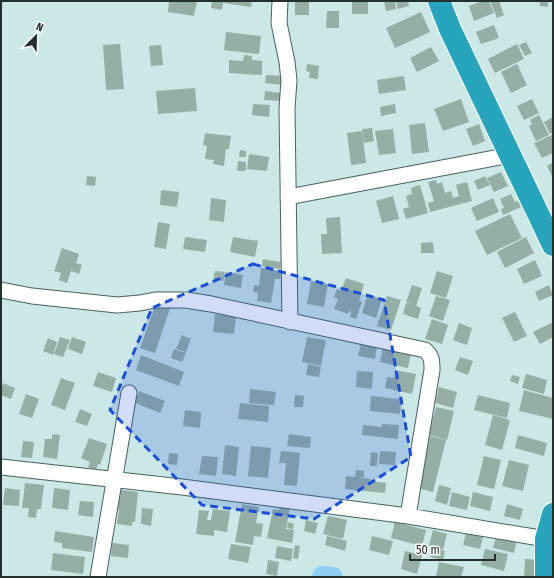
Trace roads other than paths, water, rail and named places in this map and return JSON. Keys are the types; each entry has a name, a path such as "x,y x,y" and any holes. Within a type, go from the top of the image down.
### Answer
{"highway":[{"path":"439,1 450,29 553,245"},
{"path":"546,577 550,534"}],"street":[{"path":"280,1 279,23 289,80 287,109 290,322"},
{"path":"288,197 510,155"},
{"path":"1,290 32,296 117,305 155,300 186,300 211,304 425,350 430,354 432,360 432,370 408,516"},
{"path":"98,577 129,393"},
{"path":"1,467 550,534"}],"waterway":[{"path":"322,577 333,577"}]}
